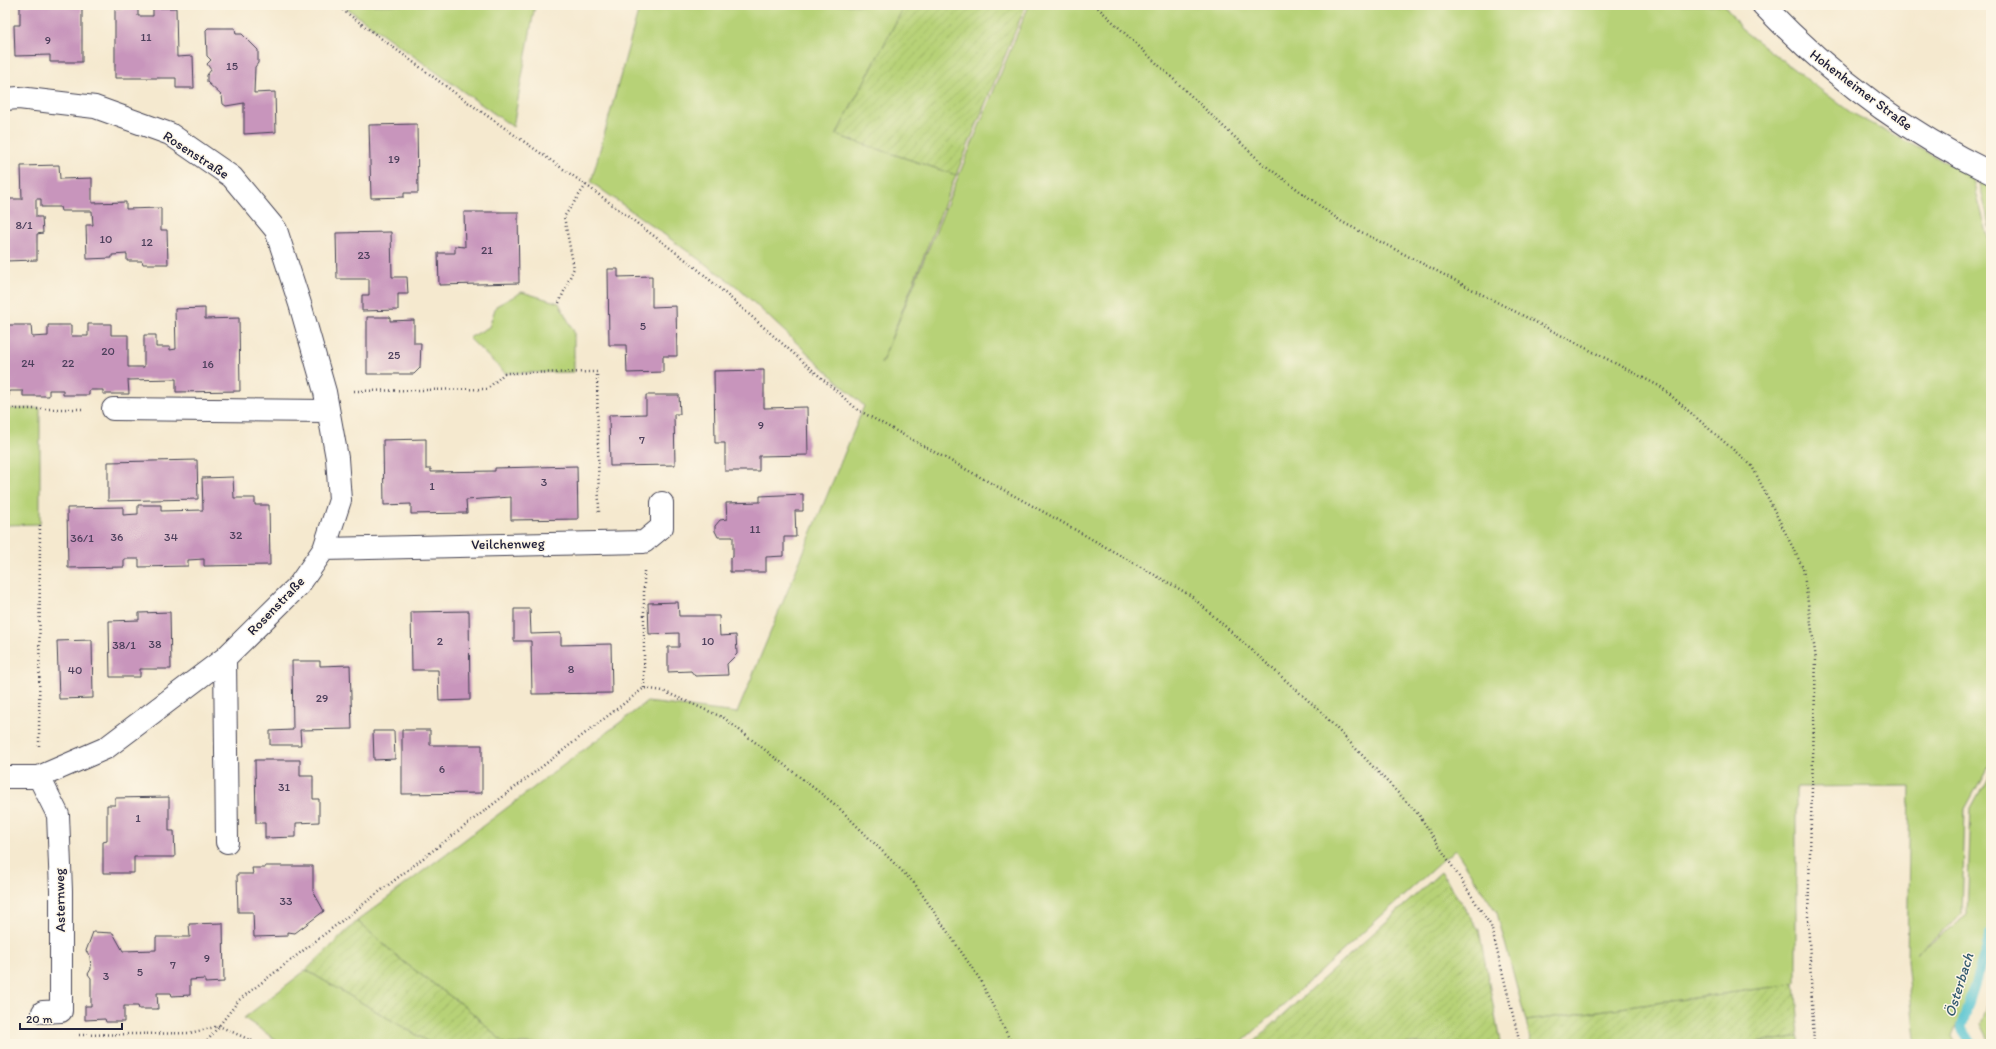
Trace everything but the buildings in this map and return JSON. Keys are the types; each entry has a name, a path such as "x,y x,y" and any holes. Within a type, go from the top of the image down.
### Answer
{"street":[{"name":"Hohenheimer Straße","path":"1763,5 1794,38 1894,118 1965,161 1991,173"},
{"name":"Rosenstraße","path":"5,99 19,98 95,107 170,134 232,177 276,230 300,304 326,401 337,458 340,500 324,549 299,585 225,658 106,748 39,777 5,777"},
{"path":"113,409 326,401"},
{"path":"644,542 662,527 662,503"},
{"name":"Veilchenweg","path":"324,549 644,542"},
{"path":"225,658 227,842"},
{"name":"Asternweg","path":"39,777 58,815 61,891 52,1011"}],"path":[{"path":"336,5 459,96 586,185 694,266 858,410 1051,516 1190,595 1320,710 1419,815 1491,926 1520,1044"},
{"path":"1095,5 1263,164 1342,222 1661,387 1752,466 1803,568 1816,659 1808,917 1814,1044"},
{"path":"559,303 574,268 564,217 586,185"},
{"path":"326,401 487,389 505,373 597,372 600,542"},
{"path":"5,409 113,409"},
{"path":"39,777 40,524"},
{"path":"644,542 644,688"},
{"path":"205,1044 239,1000 644,688 663,691 724,718 837,806 915,884 979,978 1012,1044"},
{"path":"52,1011 61,1036 190,1033 219,1026 259,1044"}],"green space":[{"path":"342,5 535,5 513,127"},
{"path":"640,5 905,5 836,135 956,175 881,364 1029,5 1725,5 1741,29 1850,112 1972,176 1991,248 1991,761 1965,809 1962,914 1916,954 1967,915 1971,808 1991,771 1991,941 1952,1036 1956,1044 1917,1044 1915,1040 1907,961 1910,786 1796,787 1796,984 1526,1021 1497,913 1455,849 1240,1044 505,1044 469,1010 405,963 357,921 647,702 737,713 864,406 736,286 591,182"},
{"path":"905,5 1026,5 956,175 836,135"},
{"path":"1978,179 1991,184 1991,230"},
{"path":"522,292 559,303 574,332 574,372 505,373 469,338 489,327 496,306"},
{"path":"40,408 40,524 5,525 5,409"},
{"path":"1441,872 1479,930 1500,1042 1497,1044 1251,1044"},
{"path":"357,921 405,963 469,1010 505,1044 432,1044 306,970"},
{"path":"306,970 432,1044 282,1044 244,1018"},
{"path":"1795,984 1800,1036 1751,1044 1531,1044 1526,1021"},
{"path":"1991,992 1991,1044 1981,1024"},
{"path":"1800,1036 1800,1044 1751,1044"}],"waterway":[{"name":"Österbach","path":"1972,1044 1961,1027 1991,933"}]}
